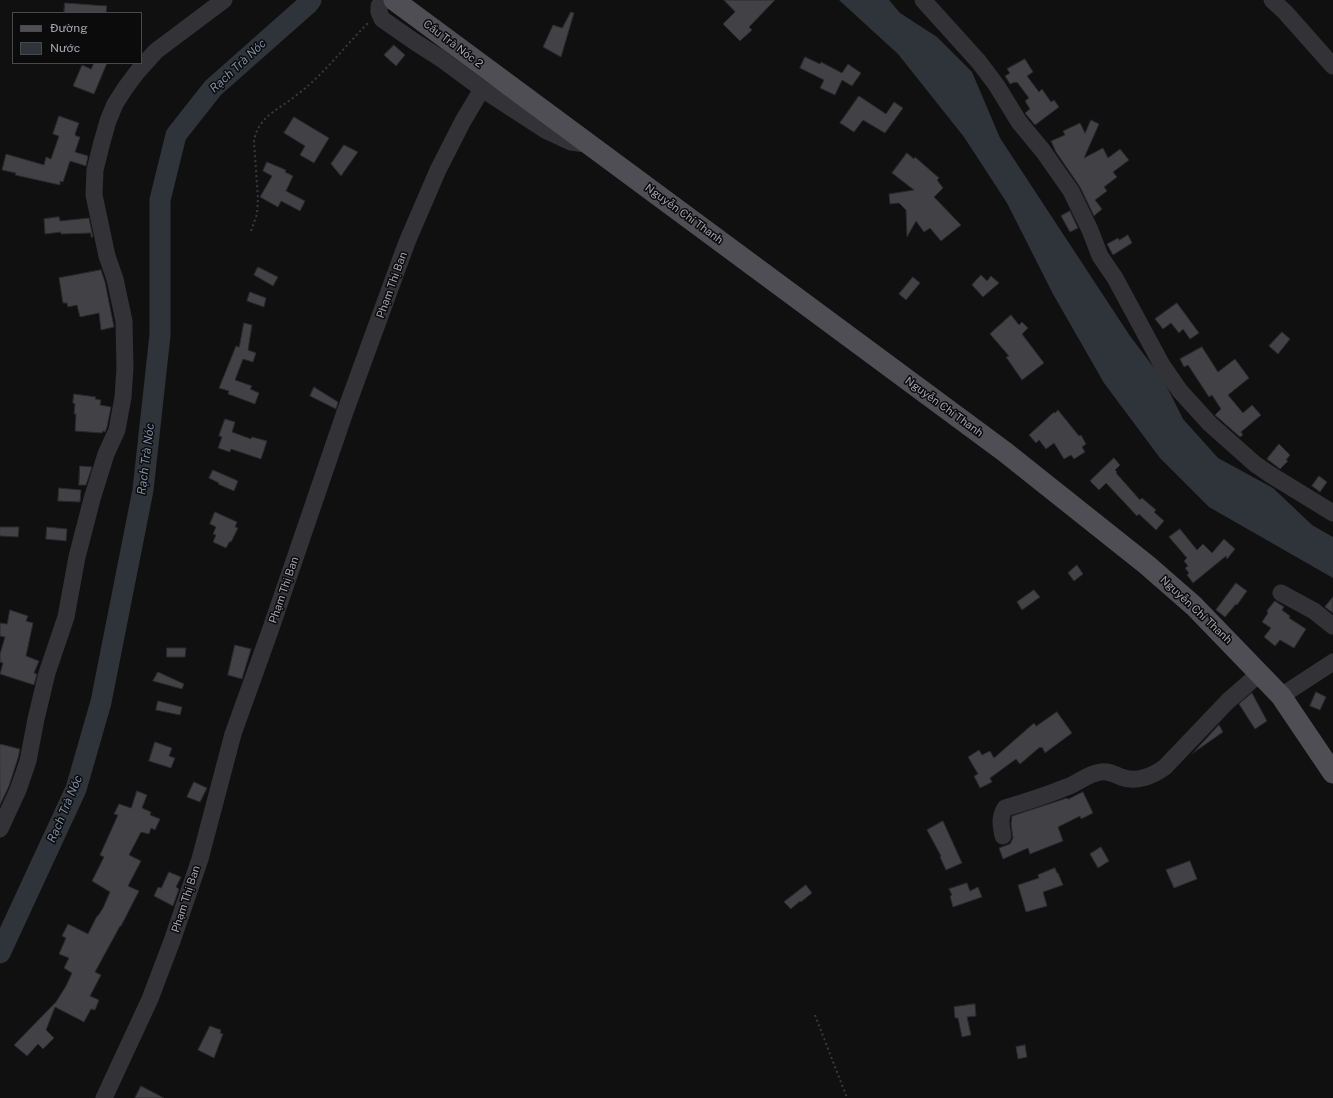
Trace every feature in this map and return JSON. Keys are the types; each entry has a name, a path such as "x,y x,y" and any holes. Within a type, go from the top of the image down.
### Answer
{"main road":[{"name":"Cầu Trà Nóc 2","path":"385,4 511,88"},
{"name":"Nguyễn Chí Thanh","path":"511,88 1005,452 1147,565 1194,606 1281,696 1333,773"}],"street":[{"path":"0,829 20,784 28,761 47,673 66,617 77,556 106,454 117,430 123,398 125,368 124,321 115,278 106,256 94,195 95,170 102,142 115,104 138,71 156,51 224,0"},
{"path":"923,0 979,62 997,86 1019,122 1043,151 1071,191 1090,230 1100,256 1115,278 1162,365 1180,391 1210,424 1255,464 1333,513"},
{"path":"1272,0 1285,12 1333,66"},
{"path":"385,4 382,18 482,89 546,130 571,142 588,144"},
{"name":"Phạm Thị Ban","path":"104,1098 150,998 172,941 200,859 233,734 345,412 407,242 438,170 463,121 482,89"},
{"path":"1281,593 1314,611 1333,625"},
{"path":"1281,696 1333,662"},
{"path":"1003,836 1001,815 1005,808 1068,787 1098,772 1106,772 1133,779 1145,778 1156,774 1228,701 1259,674"}],"path":[{"path":"251,231 257,214 258,199 254,142 255,134 259,127 265,118 309,85 385,4"},
{"path":"815,1015 847,1098"}],"water":[{"path":"839,0 889,0 900,13 937,37 972,72 1000,138 1130,336 1164,381 1183,419 1218,458 1273,488 1312,525 1333,537 1333,578 1209,507 1160,458 1104,383 1053,294 1007,203 964,137 898,54"}],"building":[{"path":"724,0 775,0 749,27 752,30 740,41 723,24 735,12"},
{"path":"65,3 107,6 106,12 64,12"},
{"path":"571,12 574,13 561,57 543,47 553,25 562,28"},
{"path":"394,45 405,55 396,66 384,55"},
{"path":"805,57 820,64 821,62 842,73 848,64 861,73 852,86 842,80 835,95 820,88 824,80 800,68"},
{"path":"1025,59 1033,72 1027,76 1039,92 1042,89 1051,102 1054,100 1059,107 1035,125 1025,113 1030,109 1025,101 1029,98 1017,82 1010,84 1005,76 1010,73 1007,69"},
{"path":"94,64 107,64 94,94 73,86 82,65 91,69"},
{"path":"859,96 886,114 894,102 903,108 885,133 863,120 854,132 840,123"},
{"path":"59,116 79,123 75,134 76,136 80,137 75,152 88,156 86,166 70,161 63,182 60,181 60,185 15,175 16,173 2,170 6,154 44,165 46,157 51,159 59,136 53,134"},
{"path":"294,117 329,138 314,163 300,155 305,146 284,133"},
{"path":"1091,120 1099,124 1084,158 1103,148 1108,158 1120,149 1129,160 1113,172 1117,177 1104,187 1107,191 1095,200 1102,209 1094,216 1080,187 1056,152 1051,141 1065,135 1063,131 1080,123 1085,133"},
{"path":"344,145 358,152 341,176 331,164"},
{"path":"907,153 914,159 915,157 939,178 937,180 943,188 934,197 961,225 941,241 930,228 924,232 916,221 907,237 906,210 899,203 890,204 889,194 914,190 892,173"},
{"path":"267,162 286,170 285,172 293,176 286,191 305,201 300,211 281,201 278,207 260,197 272,176 263,171"},
{"path":"1070,211 1078,228 1070,232 1061,216"},
{"path":"59,217 60,221 89,218 93,237 91,237 91,233 61,234 61,232 45,234 44,219"},
{"path":"1128,235 1132,243 1113,255 1107,244"},
{"path":"258,267 278,277 273,286 254,275"},
{"path":"101,270 105,282 114,327 101,330 99,313 80,317 77,305 68,307 67,303 63,303 59,278"},
{"path":"981,275 987,281 991,276 999,283 983,297 972,285"},
{"path":"913,277 920,283 906,300 899,294"},
{"path":"250,292 266,298 264,307 247,301"},
{"path":"1177,303 1199,333 1190,339 1183,329 1179,333 1171,323 1163,329 1155,319"},
{"path":"1011,315 1019,325 1022,322 1028,328 1022,334 1044,363 1022,380 1006,357 1009,356 990,334"},
{"path":"244,323 252,325 248,350 256,353 253,362 243,359 235,380 252,386 250,389 259,393 255,404 228,394 229,391 219,388 236,346 239,347"},
{"path":"1282,332 1290,339 1278,354 1269,346"},
{"path":"1202,347 1218,372 1235,359 1249,378 1228,395 1243,413 1252,405 1261,415 1241,432 1243,435 1240,437 1215,415 1221,409 1212,395 1209,397 1188,365 1184,367 1180,359"},
{"path":"314,387 338,402 336,409 310,396"},
{"path":"74,394 96,397 95,399 101,400 100,405 111,407 105,432 75,431 76,414 74,414"},
{"path":"1058,410 1079,436 1081,435 1086,444 1082,447 1085,452 1074,459 1071,455 1064,459 1054,443 1046,449 1039,440 1036,443 1029,435"},
{"path":"225,419 235,422 232,432 251,439 252,437 267,441 261,459 231,449 230,452 218,448 222,437 219,436"},
{"path":"1279,444 1290,455 1286,460 1288,461 1280,469 1267,459"},
{"path":"1114,458 1120,465 1115,470 1117,472 1116,473 1140,500 1142,498 1156,510 1154,512 1164,521 1156,530 1139,514 1137,516 1106,483 1099,490 1090,481"},
{"path":"80,466 92,467 86,485 79,485"},
{"path":"213,470 238,481 234,491 209,478"},
{"path":"1319,476 1327,482 1320,492 1312,486"},
{"path":"59,488 81,490 80,502 58,501"},
{"path":"215,512 237,522 235,527 238,528 231,542 230,541 226,548 213,542 216,535 213,534 216,527 210,524"},
{"path":"0,527 19,527 18,537 0,536"},
{"path":"47,527 67,529 66,541 46,539"},
{"path":"1180,529 1197,550 1203,544 1212,553 1224,539 1235,549 1227,559 1226,556 1193,583 1187,575 1189,573 1185,568 1188,566 1184,561 1187,558 1169,537"},
{"path":"1077,565 1083,574 1074,581 1068,573"},
{"path":"1236,583 1247,591 1237,605 1236,604 1225,617 1216,610"},
{"path":"1034,590 1040,597 1022,610 1017,602"},
{"path":"1333,597 1333,613 1325,607"},
{"path":"1275,601 1284,607 1282,610 1290,616 1289,618 1306,629 1294,648 1280,640 1275,646 1264,637 1271,628 1262,622 1268,613 1267,611"},
{"path":"10,610 28,616 26,621 33,623 26,656 39,661 34,673 37,674 34,685 0,674 3,663 0,662 0,654 5,637 0,636 0,623 7,624"},
{"path":"235,645 251,649 242,679 228,675"},
{"path":"167,648 186,648 185,657 167,657"},
{"path":"158,672 184,684 182,689 153,681"},
{"path":"1316,692 1326,697 1320,710 1310,706"},
{"path":"1252,693 1267,721 1255,729 1239,704"},
{"path":"158,701 182,707 180,715 156,710"},
{"path":"1057,712 1072,733 1045,753 1042,747 1040,747 1020,764 1016,759 990,778 992,782 980,788 974,776 978,774 968,757 979,750 982,755 990,751 994,758 1034,723 1036,726"},
{"path":"1219,725 1223,732 1193,753"},
{"path":"155,742 172,748 169,756 175,758 171,768 149,761"},
{"path":"0,744 20,749 9,786 0,805"},
{"path":"194,782 207,788 200,802 187,797"},
{"path":"137,791 147,795 142,808 151,812 150,815 160,819 155,830 151,828 149,834 141,832 129,855 141,861 128,886 139,891 95,972 101,975 90,996 99,1000 95,1010 91,1009 84,1022 55,1007 46,1030 54,1038 43,1049 38,1044 27,1056 14,1045 56,1002 66,986 72,973 64,968 69,958 59,954 66,938 62,936 68,924 88,934 103,908 110,892 92,881 104,857 100,855 118,815 114,814 119,804 131,808"},
{"path":"1083,792 1093,813 1081,819 1080,816 1058,827 1063,841 1030,854 1028,848 1003,859 999,848 1010,844 1013,838 1011,824 1012,816 1067,798 1068,799"},
{"path":"943,821 962,863 946,870 940,857 941,856 927,830"},
{"path":"1101,847 1109,861 1098,868 1090,854"},
{"path":"1190,861 1197,879 1174,888 1166,870"},
{"path":"1055,868 1063,885 1043,892 1047,906 1026,912 1018,885 1039,878 1038,875"},
{"path":"169,872 181,877 176,887 179,889 173,906 154,896 158,887 161,888"},
{"path":"967,883 970,891 978,887 982,897 953,907 950,896 952,895 949,889"},
{"path":"806,885 812,893 791,909 784,902"},
{"path":"975,1004 976,1016 967,1017 971,1035 962,1037 958,1018 955,1018 954,1007"},
{"path":"210,1026 221,1030 220,1033 223,1034 214,1058 198,1050"},
{"path":"1025,1045 1027,1057 1018,1059 1016,1047"},
{"path":"141,1086 164,1098 135,1098"}],"waterway":[{"name":"Rạch Trà Nóc","path":"0,953 76,789 101,702 143,490 160,335 160,200 176,135 213,88 311,0"}]}
